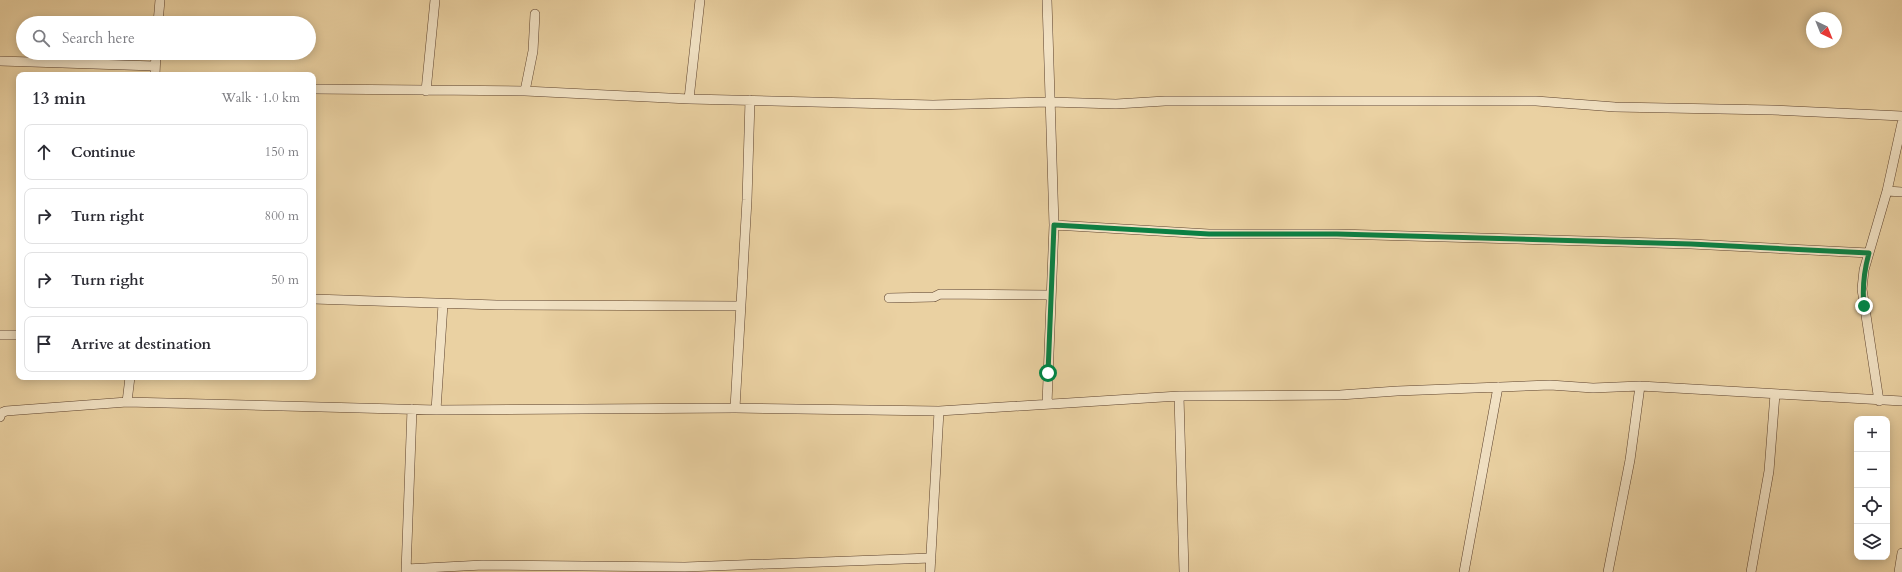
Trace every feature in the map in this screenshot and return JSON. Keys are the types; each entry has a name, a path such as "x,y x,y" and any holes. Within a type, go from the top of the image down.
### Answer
{"street":[{"path":"159,16 160,0"},
{"path":"426,91 435,0"},
{"path":"689,99 700,0"},
{"path":"1047,404 1054,225 1048,0"},
{"path":"525,91 533,51 535,14"},
{"path":"0,61 155,70 156,60"},
{"path":"316,89 525,91 689,99 933,105 1050,102 1116,104 1165,100 1536,101 1615,108 1772,110 1902,116"},
{"path":"736,408 747,200 750,100"},
{"path":"1879,401 1862,289 1864,270 1887,191 1902,124"},
{"path":"1887,191 1902,192"},
{"path":"1054,225 1209,234 1337,234 1691,244 1869,253"},
{"path":"889,298 934,297 940,294 1051,295"},
{"path":"316,299 443,304 741,306"},
{"path":"436,410 443,304"},
{"path":"0,334 16,335"},
{"path":"127,402 130,380"},
{"path":"0,417 1,413 6,411 127,402 436,410 736,408 939,411 1179,396 1340,395 1396,390 1550,386 1593,388 1640,386 1879,401 1902,401"},
{"path":"1608,572 1630,460 1640,386"},
{"path":"1464,572 1498,387"},
{"path":"1751,572 1769,472 1775,394"},
{"path":"1179,396 1184,572"},
{"path":"412,409 406,571 483,565 685,567 931,558"},
{"path":"930,572 939,411"},
{"path":"1899,572 1902,553"}],"route":[{"path":"1048,373 1054,225 1209,234 1337,234 1691,244 1869,253 1864,270 1862,289 1864,306"}]}
